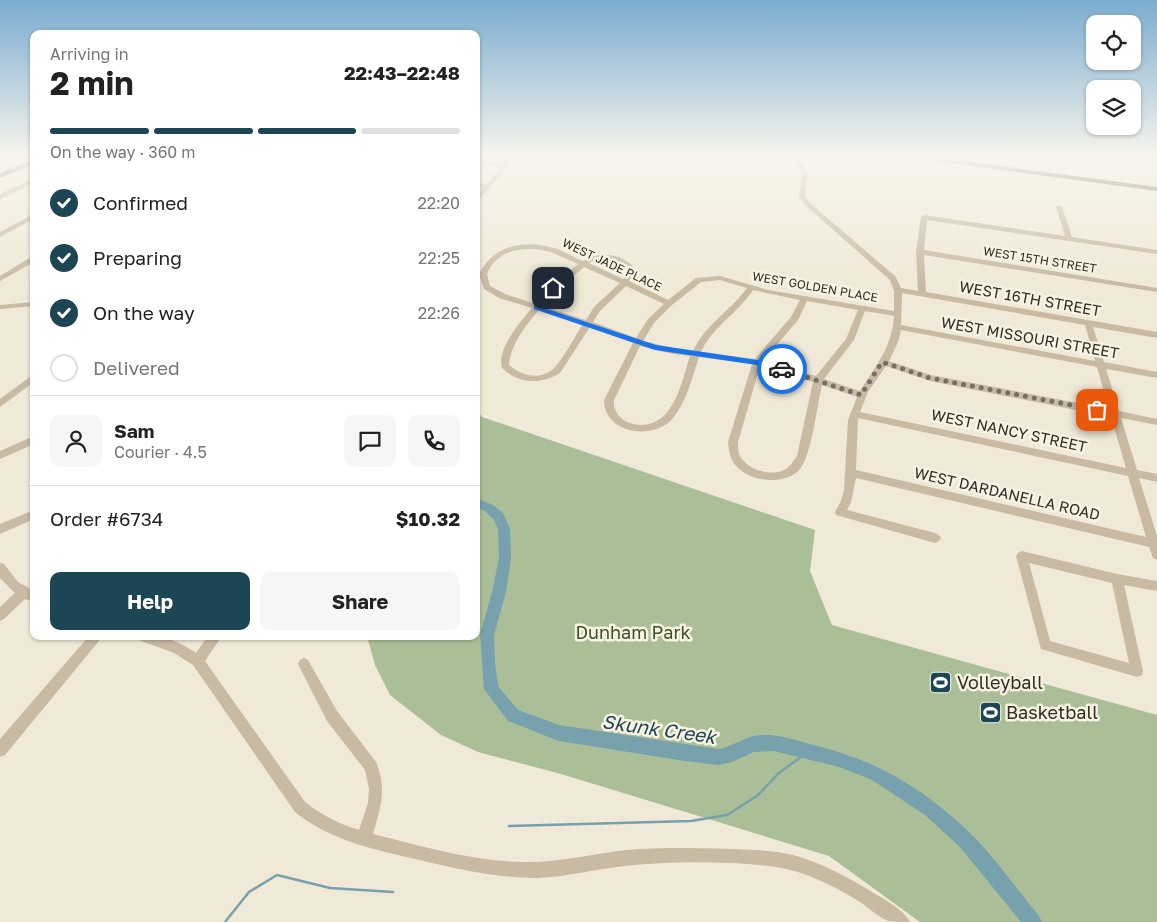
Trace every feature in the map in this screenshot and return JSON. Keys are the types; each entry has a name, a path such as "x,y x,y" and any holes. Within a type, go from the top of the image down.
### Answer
{"street":[{"path":"804,199 807,204 893,279 898,290 897,327 892,347 861,395 854,414 847,500 840,512 935,538"},
{"path":"1059,207 1069,239"},
{"path":"922,294 920,252 924,217 1157,252"},
{"path":"0,235 30,218"},
{"name":"WEST JADE PLACE","path":"536,307 490,290 483,277 483,272 490,261 506,251 531,247 550,249 669,303"},
{"name":"WEST 15TH STREET","path":"920,252 1157,290"},
{"path":"596,257 620,260 630,269 630,273 625,282 604,300 556,371 544,378 534,379 512,374 504,366 504,355 536,307 553,288 582,263 596,257"},
{"path":"0,279 30,261"},
{"name":"WEST GOLDEN PLACE","path":"669,303 699,280 720,278 752,288 898,314"},
{"path":"669,303 651,321 638,342 611,396 609,406 615,418 630,427 652,428 663,424 670,418 696,354 706,336 752,288"},
{"name":"WEST 16TH STREET","path":"898,290 1157,334"},
{"path":"804,298 795,318 757,362 732,446 733,453 740,463 758,474 781,476 790,473 797,467 802,457 818,380 850,340 863,307"},
{"path":"0,307 30,304"},
{"path":"536,307 664,350 757,362 861,395"},
{"path":"1088,322 1157,555"},
{"name":"WEST MISSOURI STREET","path":"897,327 1157,375"},
{"path":"882,362 930,378 1157,422"},
{"path":"0,404 30,382"},
{"name":"WEST NANCY STREET","path":"854,414 1157,478"},
{"path":"0,455 30,442"},
{"name":"WEST DARDANELLA ROAD","path":"850,473 1155,544"},
{"path":"0,529 30,516"},
{"path":"1117,580 1137,671 1045,645 1022,556 1117,580 1157,586"},
{"path":"0,568 5,578 28,595 0,615"},
{"path":"0,750 94,640"},
{"path":"154,640 186,652 198,661 300,807 324,825 347,835 441,857 514,870 538,870 626,858 677,855 770,858 801,865 818,872 861,894 886,917 902,922"},
{"path":"198,661 213,640"},
{"path":"304,664 332,716 367,760 375,778 375,803 364,839"}],"green space":[{"name":"Dunham Park","path":"480,414 482,417 815,530 810,571 832,625 1157,715 1157,922 920,922 829,856 561,774 478,752 441,735 390,695 375,665 368,640 480,640"}],"waterway":[{"name":"Skunk Creek","path":"480,505 489,508 499,517 504,529 505,558 499,592 487,635 488,663 491,689 513,716 559,733 718,757 732,754 753,744 774,743 839,759 877,774 931,809 966,841 1033,922"},
{"path":"509,826 691,821 727,815 757,796 779,773 809,751"},
{"path":"225,922 249,892 277,875 330,888 393,892"}],"way so far":[{"path":"782,369 861,395 882,362 930,378 1097,410"}],"place":[{"name":"Volleyball","path":"941,683"},
{"name":"Basketball","path":"990,713"}],"route":[{"path":"553,288 536,307 655,348 757,362 782,369"}]}
